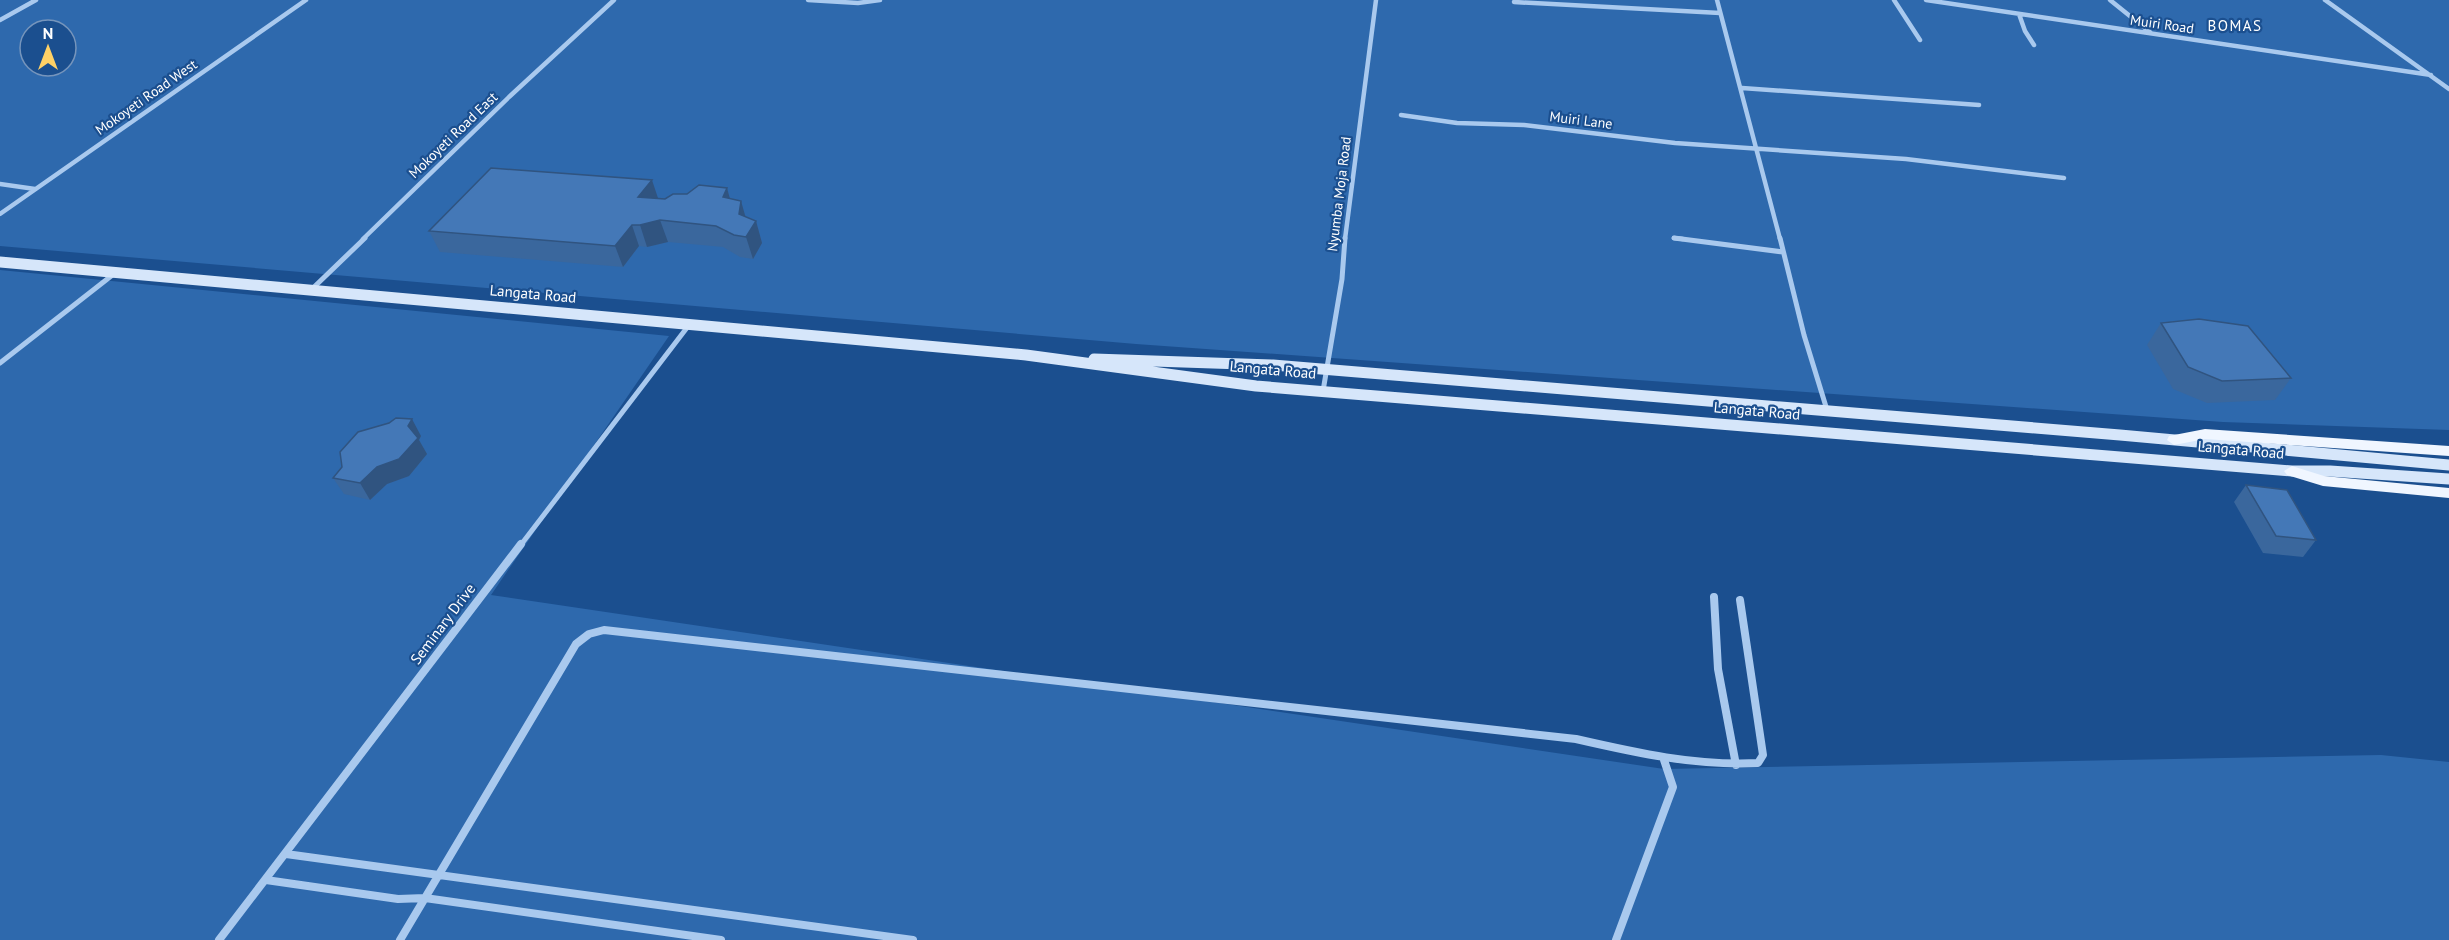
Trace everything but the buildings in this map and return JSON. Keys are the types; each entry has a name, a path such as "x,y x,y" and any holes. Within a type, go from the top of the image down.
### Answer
{"main road":[{"name":"Langata Road","path":"0,262 1063,359 1205,380 1323,391 2292,471 2449,478"},
{"name":"Langata Road","path":"1063,359 1219,362 1326,368 1534,388 2019,424 2449,465"},
{"path":"2174,440 2205,434 2449,451"},
{"path":"2366,444 2449,446"},
{"path":"2292,471 2317,479 2352,485 2449,494"}],"street":[{"path":"0,20 36,0"},
{"name":"Mokoyeti Road West","path":"0,214 306,0"},
{"name":"Mokoyeti Road East","path":"312,290 508,97 614,0"},
{"path":"808,0 859,2 880,0"},
{"name":"Nyumba Moja Road","path":"1323,391 1342,279 1343,255 1376,0"},
{"path":"1717,0 1758,148 1804,335 1827,410"},
{"path":"1894,0 1920,40"},
{"name":"Muiri Road","path":"1926,0 2431,75"},
{"path":"2110,0 2151,33"},
{"path":"2325,0 2449,88"},
{"path":"1514,2 1720,13"},
{"path":"2019,14 2025,31 2034,45"},
{"path":"1742,87 1979,105"},
{"name":"Muiri Lane","path":"1401,115 1457,123 1524,125 1675,143 1906,159 2064,178"},
{"path":"0,184 35,189"},
{"path":"1674,238 1783,252"},
{"path":"0,363 116,272"},
{"name":"Seminary Drive","path":"219,940 689,325"},
{"path":"1714,597 1718,669 1736,765"},
{"path":"400,940 576,644 589,633 604,630 1576,739 1664,760 1736,765 1758,763 1763,755 1740,600"},
{"path":"1616,940 1672,787 1664,760"},
{"path":"286,855 913,940"},
{"path":"266,880 398,898 425,898 722,940"}],"shaded area":[{"path":"0,0 2449,0 2449,430 2223,422 1136,344 0,246"},
{"path":"0,270 669,336 491,595 1664,769 2381,755 2449,762 2449,940 0,940"}],"district":[{"name":"BOMAS","path":"2235,26"}]}
